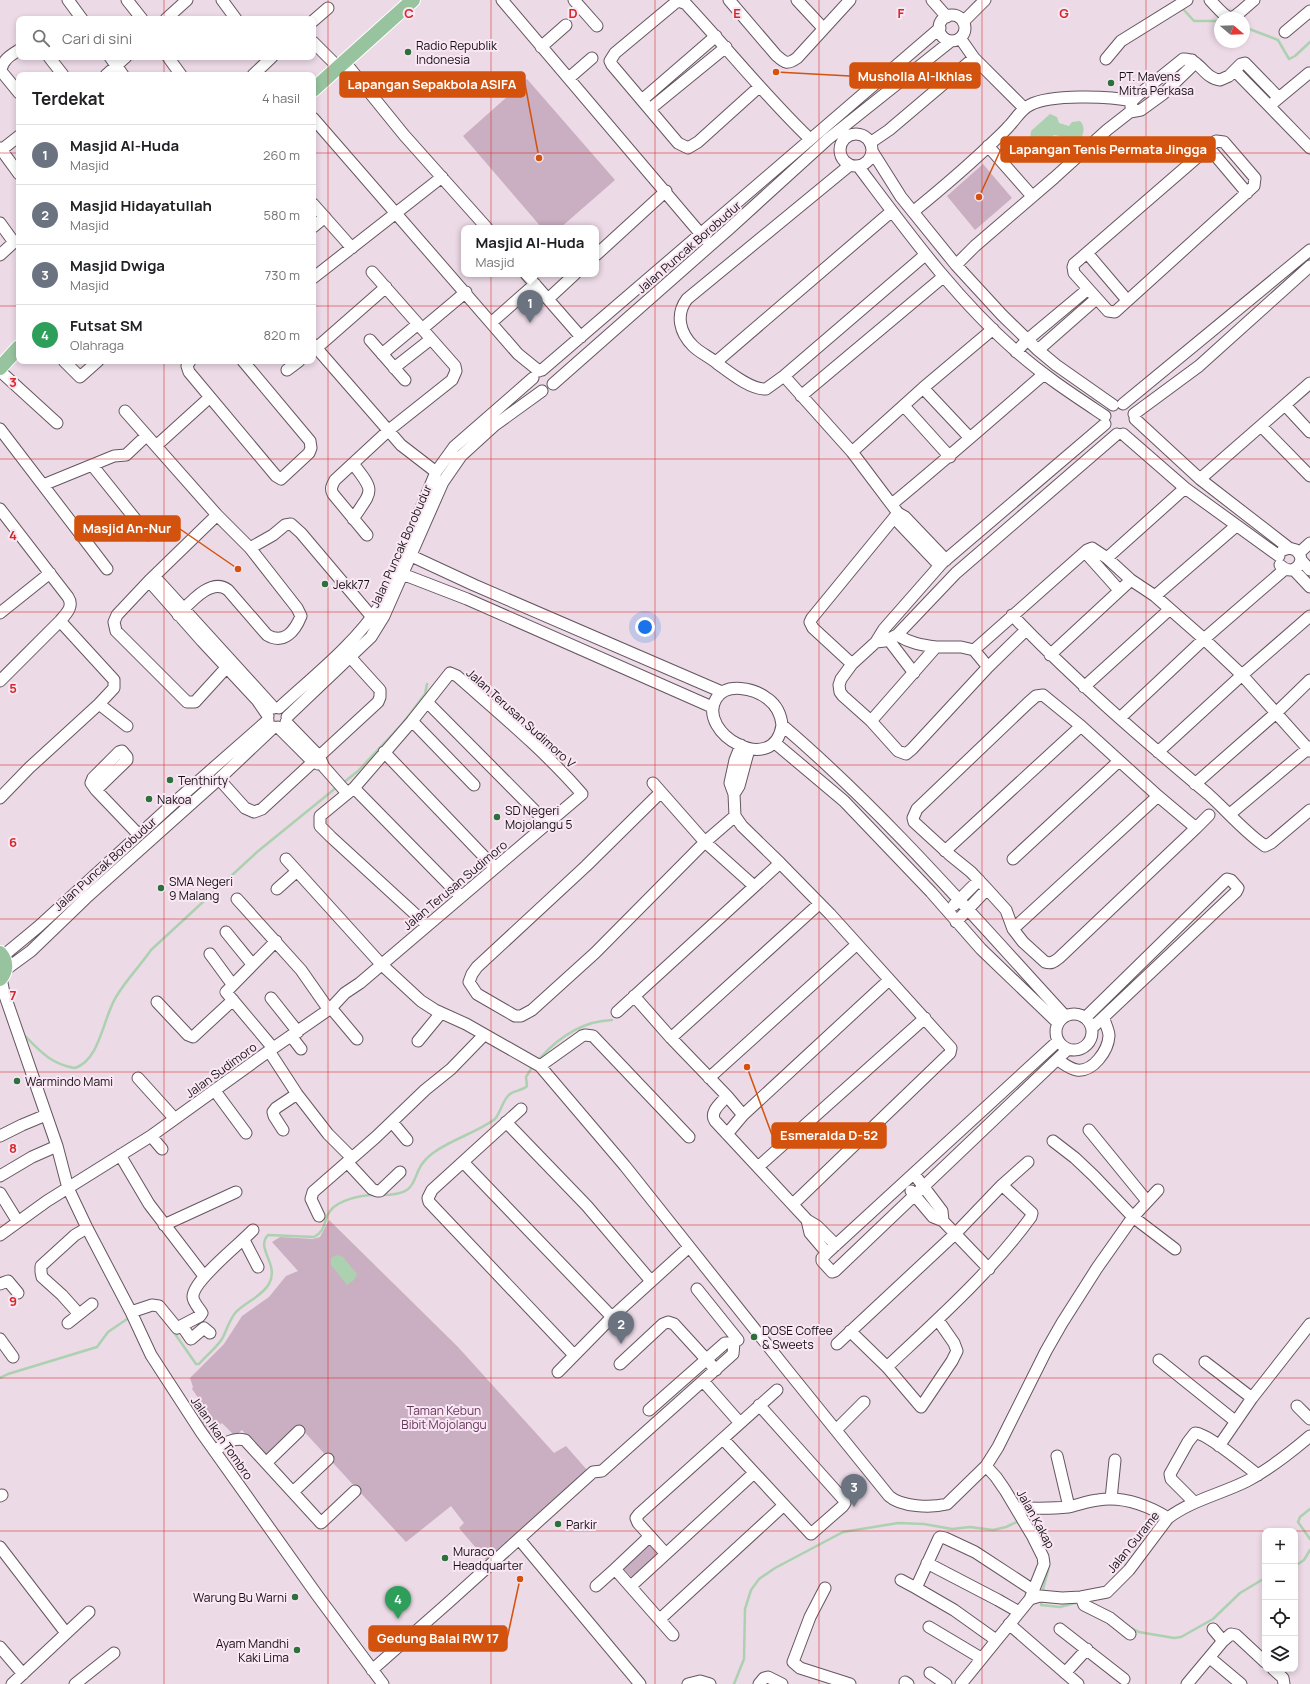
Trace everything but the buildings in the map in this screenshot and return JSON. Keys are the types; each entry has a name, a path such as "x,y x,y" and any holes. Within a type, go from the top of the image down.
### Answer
{"main road":[{"path":"316,87 406,2"},
{"path":"0,369 16,350"},
{"path":"1,954 6,963 2,976"}],"street":[{"path":"68,0 80,16"},
{"path":"127,0 140,16"},
{"path":"222,0 234,16"},
{"path":"502,0 666,191 710,245"},
{"path":"574,0 597,26"},
{"path":"730,0 776,55 787,63 797,58 850,0"},
{"path":"797,0 823,28"},
{"path":"932,0 947,17"},
{"path":"963,22 985,0"},
{"path":"1106,59 1116,44 1187,0"},
{"path":"1210,0 1224,15 1230,18 1235,16 1254,0"},
{"path":"760,87 698,142 688,148 678,143 610,61 615,53 674,3 679,1 686,4 726,46 760,87 810,139"},
{"path":"168,16 180,2"},
{"path":"316,18 328,8"},
{"path":"1285,32 1310,11"},
{"path":"956,16 963,22 965,31 841,128 940,28 943,20 947,17 956,16"},
{"path":"541,46 566,25"},
{"path":"940,28 942,36 955,39 1024,108"},
{"path":"642,100 716,36"},
{"path":"316,44 341,64 484,225"},
{"path":"650,109 726,46"},
{"path":"16,52 6,60 1,70 16,89"},
{"path":"569,78 592,58"},
{"path":"841,128 843,142 841,155 844,161 854,165 865,164 870,158 871,147 974,58"},
{"path":"51,60 60,72"},
{"path":"170,60 179,72"},
{"path":"256,72 269,60"},
{"path":"914,211 988,146 1009,126 1024,108 1048,98 1090,98 1141,110 1163,94 1191,67 1192,60 1198,64 1206,74 1216,80 1229,76 1243,63 1247,64 1278,98"},
{"path":"1235,71 1308,143"},
{"path":"1270,106 1309,73"},
{"path":"956,266 975,246 1131,107"},
{"path":"316,121 466,292 518,354 537,374 551,374 553,380 548,389 542,390 534,385 537,374"},
{"path":"841,128 854,134 861,135 871,147 901,197 914,211 956,266 1027,340 1056,365 1118,404 1129,406 1135,417 1200,479 1289,548"},
{"name":"Jalan Puncak Borobudur","path":"407,554 443,482 460,456 491,421 537,374 690,244 810,139 841,128"},
{"name":"Jalan Puncak Borobudur","path":"552,384 841,128"},
{"path":"16,138 0,149 16,170"},
{"path":"1216,141 1224,142 1254,178 1254,186 1115,312 1112,313 1108,311 1074,273 1072,267 1209,148 1216,141"},
{"path":"988,146 1032,196"},
{"path":"1209,148 1247,193"},
{"path":"854,165 892,211 925,255 935,265 943,277 1016,352 1105,420 1109,430 1120,434 1185,488 1279,556"},
{"path":"854,165 687,299 682,306 679,319 684,335 693,346 734,376 764,389 769,388 925,255"},
{"path":"316,275 395,212 442,177"},
{"path":"767,177 777,186"},
{"path":"599,252 666,191"},
{"path":"316,208 352,248"},
{"path":"716,362 892,211"},
{"path":"316,224 324,217"},
{"path":"0,223 13,241 12,244 0,254"},
{"path":"690,244 698,256"},
{"path":"886,637 923,586 943,563 1105,420 1107,410 1118,404 1204,339 1310,250"},
{"path":"1087,253 1127,300"},
{"path":"935,265 948,256"},
{"path":"1026,630 988,667 906,754 898,751 871,721 840,692 839,685 841,679 852,664 933,597 956,573 1120,434 1131,430 1135,417 1199,366 1310,266"},
{"path":"367,535 331,490 335,480 354,465 389,430 452,380 455,375 455,366 372,272"},
{"path":"529,277 581,337"},
{"path":"548,299 572,277"},
{"path":"801,396 943,277"},
{"path":"492,322 535,284"},
{"path":"316,345 386,287"},
{"path":"1016,352 1027,340 1088,289"},
{"path":"382,354 466,292"},
{"path":"1038,350 1096,299"},
{"path":"852,452 923,388 993,329"},
{"path":"394,368 431,339"},
{"path":"1204,339 1214,352"},
{"path":"370,340 405,380"},
{"path":"316,349 401,445 436,472"},
{"path":"67,364 80,377 95,364"},
{"path":"188,364 187,366 189,372 209,398 278,478 283,478 309,452 311,448 310,441 246,364"},
{"path":"287,370 295,364"},
{"path":"0,369 56,423"},
{"path":"852,664 813,628 810,622 812,618 895,509 970,438 1044,374"},
{"path":"784,376 852,452 895,509 905,517 943,563"},
{"path":"1200,479 1285,404 1310,384"},
{"path":"923,388 970,438"},
{"name":"Jalan Puncak Borobudur","path":"2,976 31,951 82,894 139,835 177,800 351,658 371,637 384,616 436,472 454,447 491,421 542,390"},
{"path":"156,446 209,398"},
{"path":"1285,404 1310,432"},
{"path":"904,406 950,457"},
{"path":"125,411 218,515 250,548 301,616 299,622 287,636 281,640 273,639 267,635 232,594 223,586 218,586 205,591 181,612"},
{"path":"1261,426 1309,472"},
{"path":"0,429 107,569"},
{"path":"43,485 114,456 126,455 146,436"},
{"path":"92,465 148,535"},
{"path":"353,519 368,496 370,488 354,465"},
{"path":"1107,558 1185,488"},
{"path":"1212,508 1222,496"},
{"path":"0,681 60,621 68,612 71,603 68,597 1,512"},
{"path":"1000,513 1012,525"},
{"path":"218,515 151,578 117,615 114,622 116,631 188,703 195,702 226,668"},
{"path":"250,548 273,535 285,525 291,524 301,533 372,617"},
{"path":"1155,596 1236,526"},
{"path":"1120,718 1204,639 1289,569 1299,565 1300,557 1310,544"},
{"path":"974,650 1012,615 1085,552 1092,548 1107,558 1131,580 1155,596 1204,639 1242,675 1309,749 1230,814"},
{"path":"1310,570 1295,549 1289,548 1283,550 1279,556 1280,564 1289,569 1310,587"},
{"path":"1085,552 1119,590"},
{"path":"407,554 474,585 722,692"},
{"path":"399,573 467,599 712,707"},
{"name":"Jalan Puncak Borobudur","path":"1,954 24,940 82,894 219,779 350,644 381,604 399,573"},
{"path":"0,613 50,574"},
{"path":"151,578 335,780 348,790 461,896"},
{"path":"1050,654 1131,580"},
{"path":"467,599 474,585"},
{"path":"923,586 933,597"},
{"path":"1084,687 1170,609"},
{"path":"1012,615 1084,687 1265,846 1271,843 1310,810"},
{"path":"1158,752 1242,675 1310,616"},
{"path":"0,798 29,768 99,704 114,688 115,684 111,677 60,621"},
{"path":"886,637 907,641 914,644 936,647 961,647 974,650 988,667"},
{"path":"886,637 914,673"},
{"path":"205,639 226,668 277,718"},
{"path":"871,721 936,647"},
{"path":"219,779 245,808 254,812 258,811 316,759 378,702 380,697 380,690 378,686 351,658"},
{"name":"Jalan Terusan Sudimoro V","path":"427,702 447,675 454,674 568,777 582,794"},
{"path":"1195,784 1276,713 1310,680"},
{"path":"735,688 757,693 768,699 782,718 781,734 775,743 768,748 761,750 745,747 729,739 722,732 713,718 712,707 716,698 722,692 735,688"},
{"path":"1196,828 1158,796 1081,726 1046,697 1039,695 914,813 912,818 914,822 945,851 971,872 988,889 1006,910 1013,929 1023,942 1045,962 1054,963 1196,828 1209,815"},
{"path":"427,925 374,878 320,826 320,816 348,790 384,752 427,702 548,824"},
{"path":"99,704 127,726"},
{"path":"412,721 474,785"},
{"path":"782,725 823,760 871,807 959,900 1062,1020"},
{"path":"945,851 1081,726"},
{"path":"775,743 844,802 931,892 981,949 1062,1020"},
{"path":"745,747 734,760 730,783 734,794 735,816 742,826 819,904 950,1045 950,1053 793,1204"},
{"path":"384,752 495,868"},
{"path":"1013,859 1119,761"},
{"path":"653,783 705,842 754,886"},
{"path":"96,790 139,835"},
{"path":"661,792 586,866 477,967 469,982 473,990 515,1016 526,1014 595,953 705,842 735,816"},
{"name":"Jalan Terusan Sudimoro","path":"381,964 582,794"},
{"path":"1013,929 1158,796"},
{"path":"177,800 185,809"},
{"path":"286,860 381,964 436,1011 466,1024 540,1066 625,1166 752,1327 890,1496 900,1503 923,1505 946,1504 986,1466 1010,1424 1057,1331 1097,1268 1133,1217 1158,1190"},
{"path":"617,1012 780,863"},
{"path":"276,889 296,872"},
{"path":"1085,1018 1228,879 1238,887 1237,891 1092,1028"},
{"path":"948,912 978,880"},
{"path":"956,922 988,889"},
{"path":"237,899 276,941 301,970 330,1009 358,1039"},
{"path":"671,1038 819,904"},
{"path":"226,932 252,964"},
{"path":"276,941 232,984 226,992 271,1049 297,1094 372,1189 380,1191 400,1172"},
{"path":"709,1078 856,944"},
{"path":"210,954 232,984"},
{"name":"Jalan Sudimoro","path":"0,1235 68,1188 151,1136 215,1091 271,1049 330,1009 345,993 381,964"},
{"path":"2,976 4,993 58,1146 68,1188"},
{"path":"727,1134 743,1115 889,980"},
{"path":"634,996 743,1115"},
{"path":"271,998 295,1034 301,1050"},
{"path":"157,1002 190,1036 193,1037 233,1000"},
{"path":"418,1041 436,1011"},
{"path":"1076,1014 1085,1018 1092,1028 1092,1035 1087,1045 1078,1050 1068,1049 1062,1046 1058,1041 1056,1032 1062,1020 1076,1014"},
{"path":"758,1168 925,1018"},
{"path":"1058,1060 1072,1069 1078,1070 1083,1070 1094,1064 1108,1044 1109,1034 1104,1018"},
{"path":"319,1216 312,1202 311,1195 316,1189 392,1122 419,1095 451,1069 484,1035"},
{"path":"540,1066 582,1036 592,1036 689,1137"},
{"path":"1058,1041 827,1253 822,1258 822,1261 834,1272 1068,1049"},
{"path":"138,1078 175,1119"},
{"path":"215,1091 246,1133"},
{"path":"283,1130 273,1112 276,1108 297,1094"},
{"path":"727,1096 716,1109 713,1118 807,1220 817,1226 836,1245"},
{"path":"521,1108 429,1193 428,1198 429,1202 574,1355"},
{"path":"0,1136 46,1115"},
{"path":"392,1122 407,1140"},
{"path":"506,1122 582,1200 651,1281"},
{"path":"1089,1130 1147,1201"},
{"path":"151,1136 162,1149"},
{"path":"1053,1141 1094,1176 1133,1217 1174,1249"},
{"path":"0,1176 32,1157 58,1146"},
{"path":"120,1155 151,1207 204,1276"},
{"path":"463,1162 612,1317"},
{"path":"837,1344 956,1233 1002,1185 1028,1162"},
{"path":"914,1174 942,1211 943,1221"},
{"path":"904,1183 933,1217 943,1221 956,1233 989,1269"},
{"path":"887,1367 938,1320 989,1269 1002,1255 1032,1214 1002,1185"},
{"name":"Jalan Ikan Tombro","path":"68,1188 131,1312 151,1355 215,1451 383,1684"},
{"path":"164,1225 236,1192"},
{"path":"0,1193 18,1222"},
{"path":"807,1220 810,1233 827,1253"},
{"path":"79,1314 62,1295 42,1277 40,1270 41,1266 75,1235 87,1228"},
{"path":"131,1312 152,1305 159,1306 172,1320 175,1326 178,1327 202,1314 192,1296 204,1276 253,1230"},
{"path":"244,1240 258,1267"},
{"path":"558,1372 612,1317 688,1247"},
{"path":"0,1284 9,1281 18,1293"},
{"path":"372,1670 593,1472 602,1471 733,1354 736,1341 697,1289"},
{"path":"68,1323 92,1304"},
{"path":"850,1331 887,1367 918,1405 922,1406 957,1351 954,1343 938,1320"},
{"path":"620,1364 663,1324 668,1322 674,1324 716,1370"},
{"path":"1219,1446 1252,1398 1310,1324"},
{"path":"182,1326 191,1339 204,1328 210,1333"},
{"path":"649,1410 725,1343 736,1341 752,1327"},
{"path":"0,1339 13,1357"},
{"path":"1159,1360 1235,1421"},
{"path":"1205,1362 1252,1398"},
{"path":"703,1382 740,1423"},
{"path":"666,1554 636,1520 639,1514 777,1390"},
{"path":"836,1430 864,1402"},
{"path":"723,1439 811,1534 845,1503 759,1405"},
{"path":"1297,1406 1310,1419"},
{"path":"266,1463 298,1431"},
{"path":"1194,1502 1171,1479 1170,1472 1194,1434 1199,1433 1258,1475"},
{"name":"Jalan Gurame","path":"1038,1595 1082,1601 1107,1592 1114,1587 1134,1564 1168,1518 1177,1511 1194,1502 1245,1482 1258,1475 1281,1460 1310,1436"},
{"path":"215,1451 227,1442 242,1439 245,1440 321,1523 355,1491"},
{"path":"1057,1456 1069,1507"},
{"path":"293,1492 328,1459"},
{"path":"1111,1499 1115,1460"},
{"name":"Jalan Kakap","path":"961,1684 1019,1612 1038,1595 1042,1569 1043,1557 1001,1483 986,1466"},
{"path":"631,1586 754,1473"},
{"path":"1020,1516 1069,1507 1094,1500 1111,1499 1131,1501 1151,1508 1168,1518"},
{"path":"660,1619 784,1505"},
{"path":"596,1586 650,1536"},
{"path":"916,1588 939,1538 941,1537 975,1552 1038,1595"},
{"path":"519,1539 640,1684"},
{"path":"0,1547 66,1633"},
{"path":"927,1563 1019,1612"},
{"path":"615,1569 674,1635"},
{"path":"901,1580 954,1610 996,1640"},
{"path":"825,1588 812,1611 793,1662 800,1668 850,1684"},
{"path":"1082,1601 1110,1618 1130,1634"},
{"path":"12,1684 89,1612"},
{"path":"1009,1624 1078,1684"},
{"path":"928,1627 981,1658"},
{"path":"1060,1629 1124,1679"},
{"path":"1213,1629 1223,1641"},
{"path":"1186,1684 1230,1634 1235,1635 1262,1659"},
{"path":"0,1647 23,1674"},
{"path":"1066,1673 1087,1649"},
{"path":"75,1684 114,1653"},
{"path":"1210,1658 1235,1682"},
{"path":"1276,1672 1283,1678 1284,1684"},
{"path":"930,1673 946,1684"},
{"path":"759,1684 764,1678 767,1677 782,1684"},
{"path":"688,1684 700,1681 710,1684"}],"green space":[{"path":"527,79 615,180 563,225 539,225 463,136"},
{"path":"983,164 1012,198 975,230 947,196"},
{"name":"Taman Kebun Bibit Mojolangu","path":"329,1220 458,1347 554,1453 566,1446 587,1470 488,1562 459,1528 464,1523 451,1506 406,1542 298,1425 265,1457 242,1430 235,1436 222,1423 208,1435 197,1420 205,1411 204,1406 192,1389 193,1387 190,1378 224,1344 242,1316 269,1297 286,1276 298,1271 272,1242 280,1237 313,1239 320,1237"},
{"path":"650,1542 661,1553 633,1579 623,1568"}],"shaded area":[{"path":"1050,114 1057,117 1059,123 1069,126 1072,122 1080,121 1083,128 1081,140 1054,135 1039,148 1030,139 1031,131"},
{"path":"337,1255 343,1257 357,1274 354,1280 347,1285 331,1265 331,1258"}],"waterway":[{"path":"1183,9 1194,21 1214,21"},
{"path":"1250,29 1278,40 1289,59 1295,56 1310,42"},
{"path":"343,783 358,771 403,723 425,694 427,684"},
{"path":"22,1033 52,1060 75,1068 83,1064 96,1048 116,997 151,950 257,852 337,787"},
{"path":"540,1058 555,1043 582,1027 592,1023 612,1020"},
{"path":"381,1195 395,1194 405,1191 414,1182 420,1168 433,1153 495,1119 508,1096 527,1086 526,1077 531,1069"},
{"path":"173,1331 196,1364 199,1364 222,1339 236,1312 262,1292 269,1284 272,1277 272,1270 264,1246 268,1235 314,1237 323,1228 330,1211 338,1204 350,1199 374,1195"},
{"path":"0,1378 8,1374 97,1347 108,1332 130,1317"},
{"path":"1310,1509 1300,1517 1298,1522 1310,1539"},
{"path":"734,1684 744,1659 745,1609 751,1590 759,1579 775,1568 843,1532 898,1523 924,1524 952,1529 970,1527 993,1530 1006,1527 1019,1521"},
{"path":"1298,1564 1304,1560 1310,1550"},
{"path":"1042,1593 1048,1567"},
{"path":"1130,1628 1139,1632 1174,1638 1181,1637 1213,1619 1240,1593 1262,1580"},
{"path":"1042,1600 1041,1605 1060,1607 1075,1603"}],"place":[{"name":"Radio Republik Indonesia","path":"408,52"},
{"name":"Musholla Al-Ikhlas","path":"776,72"},
{"name":"PT. Mavens Mitra Perkasa","path":"1111,83"},
{"name":"Lapangan Sepakbola ASIFA","path":"539,158"},
{"name":"Lapangan Tenis Permata Jingga","path":"979,197"},
{"name":"Masjid Al-Huda","path":"530,323"},
{"name":"Masjid An-Nur","path":"238,569"},
{"name":"Jekk77","path":"325,584"},
{"name":"Tenthirty","path":"170,780"},
{"name":"Nakoa","path":"149,799"},
{"name":"SD Negeri Mojolangu 5","path":"497,817"},
{"name":"SMA Negeri 9 Malang","path":"161,888"},
{"name":"Esmeralda D-52","path":"747,1067"},
{"name":"Warmindo Mami","path":"17,1081"},
{"name":"DOSE Coffee & Sweets","path":"754,1337"},
{"name":"Masjid Hidayatullah","path":"621,1344"},
{"name":"Masjid Dwiga","path":"854,1507"},
{"name":"Parkir","path":"558,1524"},
{"name":"Muraco Headquarter","path":"445,1558"},
{"name":"Gedung Balai RW 17","path":"520,1579"},
{"name":"Warung Bu Warni","path":"295,1597"},
{"name":"Futsat SM","path":"398,1619"},
{"name":"Ayam Mandhi Kaki Lima","path":"297,1650"}]}
